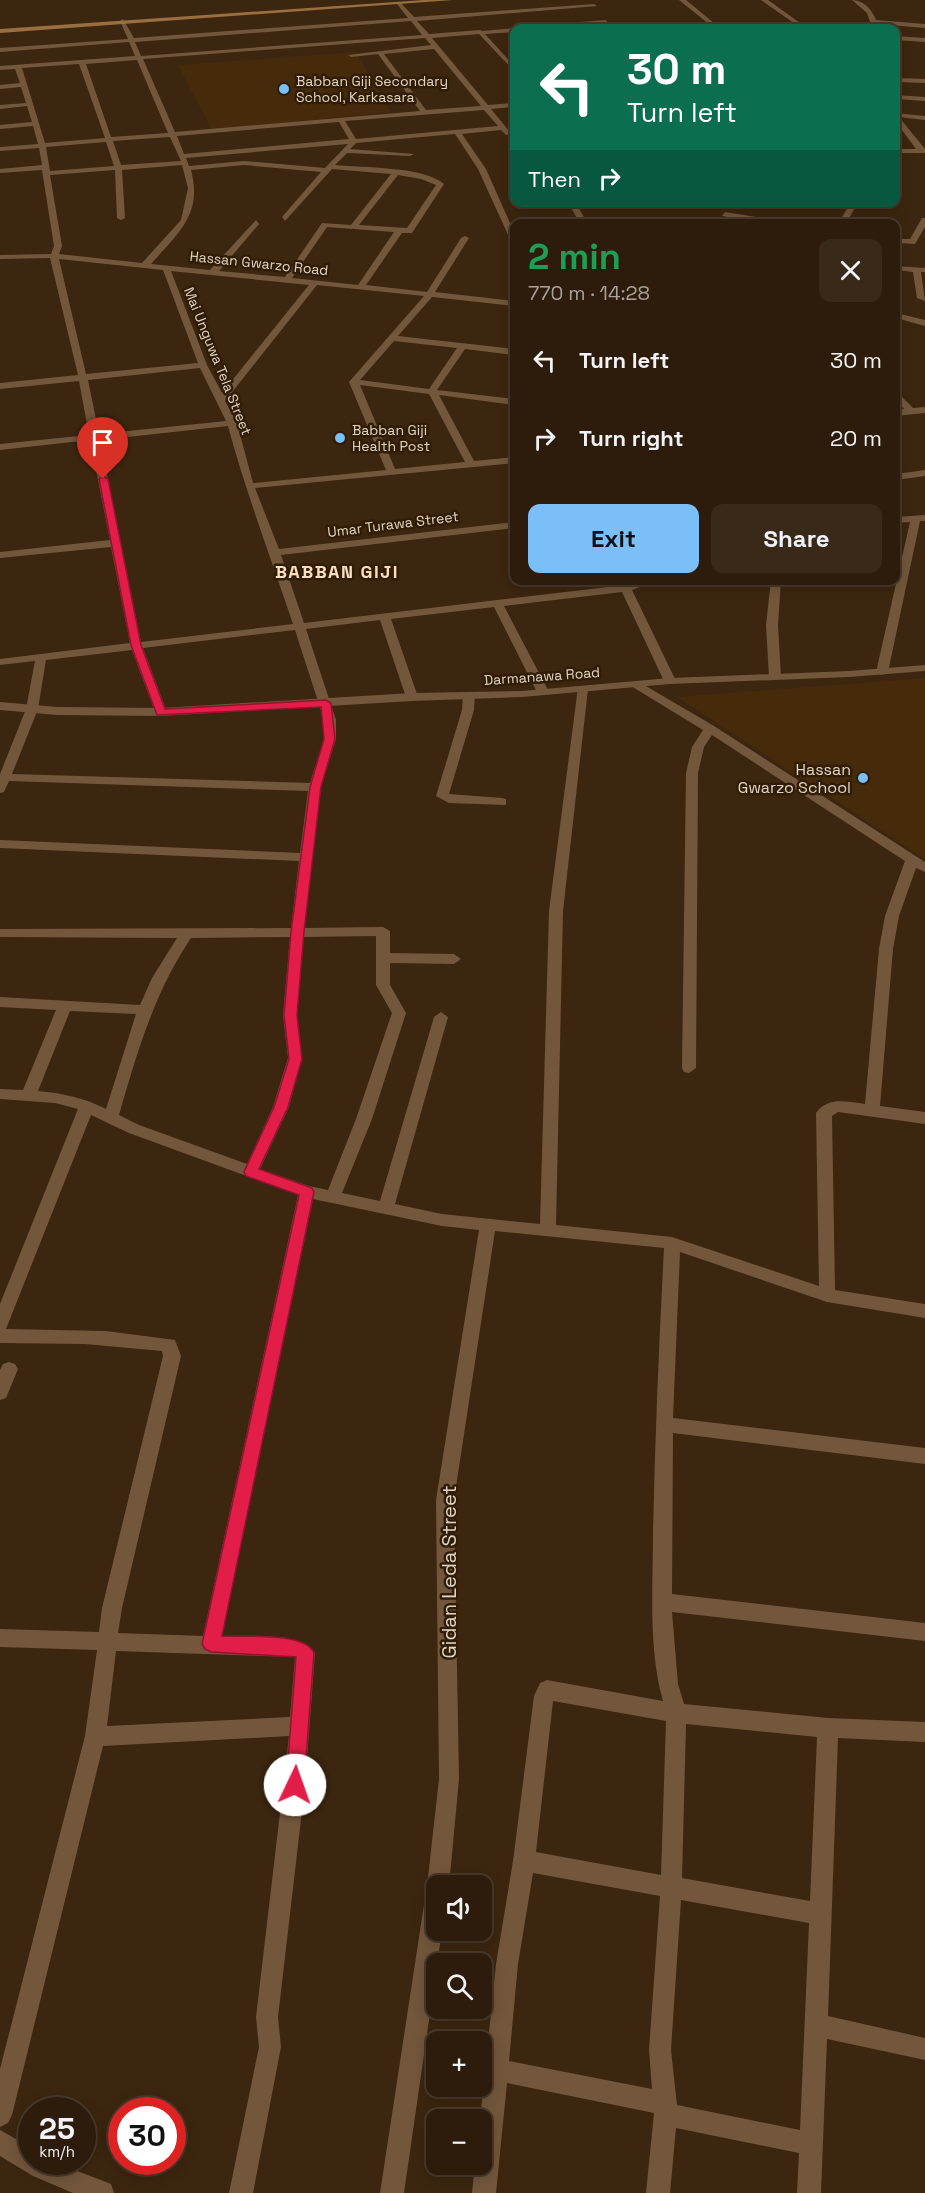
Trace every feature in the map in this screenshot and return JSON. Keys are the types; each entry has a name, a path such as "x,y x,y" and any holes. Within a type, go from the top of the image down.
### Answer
{"main road":[{"path":"124,22 414,0"},
{"path":"0,30 450,0"}],"street":[{"path":"589,0 606,22"},
{"path":"682,0 712,24"},
{"path":"764,0 798,24"},
{"path":"855,0 869,10 874,24"},
{"path":"400,4 411,20 427,35 434,47 510,134"},
{"path":"0,50 594,6"},
{"path":"124,22 185,162 192,188 187,216 144,266"},
{"path":"581,24 606,22"},
{"path":"900,26 925,27"},
{"path":"0,68 510,30"},
{"path":"480,32 510,65"},
{"path":"900,38 925,40"},
{"path":"351,55 434,47"},
{"path":"379,52 424,112"},
{"path":"82,62 118,167 121,218"},
{"path":"18,67 42,145 58,246 54,257 83,379 136,645 161,712"},
{"path":"900,80 925,81"},
{"path":"0,87 24,85"},
{"path":"900,97 925,99"},
{"path":"0,106 31,104"},
{"path":"0,149 510,105"},
{"path":"900,117 925,118"},
{"path":"341,120 354,141"},
{"path":"900,122 923,151"},
{"path":"0,126 35,124"},
{"path":"0,171 185,162 354,141 503,128"},
{"path":"457,132 482,169 510,230"},
{"path":"410,154 424,135"},
{"path":"285,219 299,200 354,141"},
{"path":"344,151 410,154"},
{"path":"900,151 923,151"},
{"path":"410,154 416,176"},
{"path":"185,162 244,163 396,173 436,180 440,184 411,230 325,225 286,281"},
{"path":"354,227 360,216 396,173"},
{"path":"722,219 728,211 765,219"},
{"path":"900,241 912,242 925,220"},
{"path":"212,273 256,222"},
{"path":"360,288 399,231"},
{"path":"354,382 430,294 465,238"},
{"name":"Hassan Gwarzo Road","path":"0,257 30,255 54,257 314,284 510,300"},
{"name":"Mai Unguwa Tela Street","path":"166,268 203,365 232,423 249,486 275,553 326,703 330,739 315,787 297,932 291,1015 295,1059 281,1107 251,1172"},
{"path":"900,268 921,270 921,298 925,298"},
{"path":"221,400 314,284"},
{"path":"900,317 925,323"},
{"path":"392,338 510,352"},
{"path":"432,391 463,346"},
{"path":"0,386 203,365"},
{"path":"354,382 510,401"},
{"path":"354,382 392,472"},
{"path":"432,391 471,464"},
{"path":"900,399 911,412"},
{"path":"900,413 925,410"},
{"path":"0,447 232,423"},
{"path":"249,486 510,460"},
{"path":"900,476 925,473"},
{"path":"882,672 921,518 900,520"},
{"name":"Umar Turawa Street","path":"275,553 510,525"},
{"path":"0,555 115,543"},
{"path":"0,662 626,588 636,585"},
{"path":"775,677 772,625 776,585"},
{"path":"626,588 669,681"},
{"path":"497,602 543,692"},
{"path":"384,615 412,697"},
{"path":"0,789 32,709 41,657"},
{"name":"Darmanawa Road","path":"0,706 32,709 161,712 412,697 543,692 669,681 882,672 925,668"},
{"path":"635,684 710,729 925,868"},
{"path":"548,1230 556,911 582,689"},
{"path":"469,695 468,710 442,796 449,799 502,802"},
{"path":"689,1068 692,773 698,747 710,729"},
{"path":"6,770 315,787"},
{"path":"0,844 307,857"},
{"path":"872,1110 886,949 892,916 912,860"},
{"path":"0,933 187,934 383,931 383,985 399,1013 364,1119 333,1197"},
{"path":"111,1118 142,1010 168,959 187,934"},
{"path":"383,958 454,959"},
{"path":"0,1002 142,1010"},
{"path":"29,1095 65,1006"},
{"path":"386,1208 441,1017"},
{"path":"0,1094 29,1095 87,1106 134,1129 307,1192 488,1225 672,1243 827,1295 925,1311"},
{"path":"0,1325 87,1106"},
{"path":"827,1295 824,1113 836,1106 925,1118"},
{"path":"211,1644 307,1192"},
{"name":"Gidan Leda Street","path":"439,1875 449,1779 445,1500 488,1225"},
{"path":"658,2193 666,2109 660,2050 671,1888 676,1713 668,1684 662,1602 664,1424 672,1243"},
{"path":"0,1336 73,1334 169,1345 171,1349 112,1608 95,1736 0,2115"},
{"path":"0,1393 9,1369"},
{"path":"664,1424 925,1456"},
{"path":"662,1602 925,1632"},
{"path":"0,1638 211,1644 303,1650 305,1653 295,1785 267,2017 270,2048 241,2193"},
{"path":"484,2193 507,1964 524,1861 544,1696 547,1690 676,1713 828,1728 925,1732"},
{"path":"95,1736 298,1726"},
{"path":"809,2193 828,1728"},
{"path":"524,1861 820,1914"},
{"path":"392,2193 430,1941"},
{"path":"815,2025 925,2049"},
{"path":"497,2070 810,2144"},
{"path":"0,2142 41,2168 102,2193"}],"shaded area":[{"name":"Babban Giji Secondary School, Karkasara","path":"356,52 391,112 212,130 178,65"},
{"name":"Hassan Gwarzo School","path":"925,678 925,859 677,697"}],"place":[{"name":"Babban Giji Secondary School, Karkasara","path":"284,89"},
{"name":"Babban Giji Health Post","path":"340,438"},
{"name":"Hassan Gwarzo School","path":"863,778"}],"district":[{"name":"BABBAN GIJI","path":"337,572"}],"route":[{"path":"103,479 136,645 161,712 326,703 330,720 330,739 315,787 297,932 291,1015 295,1059 291,1081 281,1107 251,1172 307,1192 211,1644 298,1648 305,1653 295,1785"}]}
